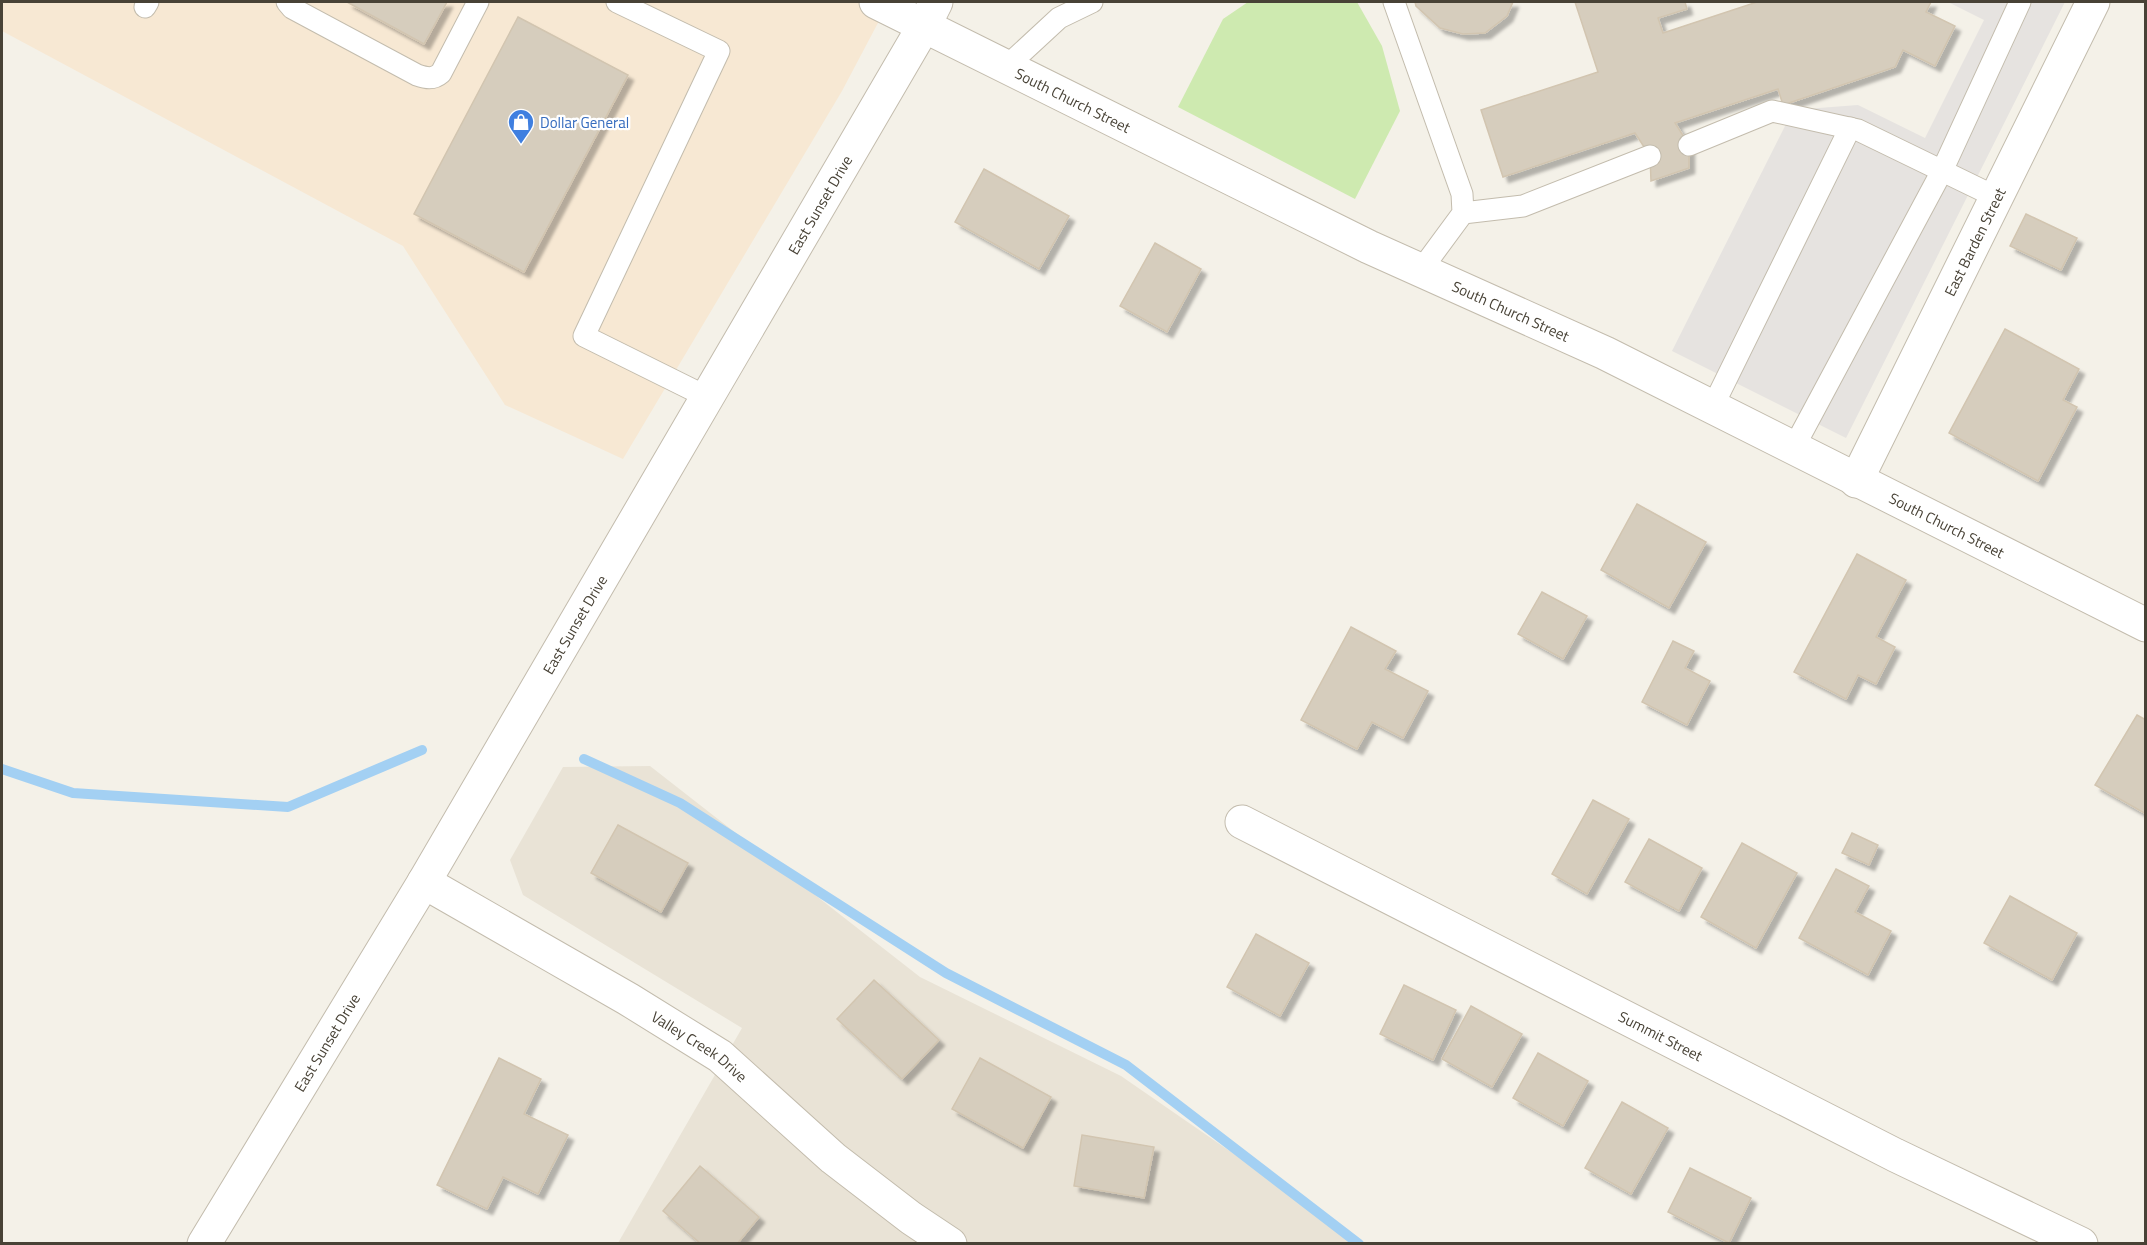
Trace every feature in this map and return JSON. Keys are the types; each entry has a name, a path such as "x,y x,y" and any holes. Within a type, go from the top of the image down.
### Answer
{"street":[{"name":"South Church Street","path":"876,2 930,14 1006,67 1370,248 1605,353 2145,625"},
{"name":"East Barden Street","path":"1856,481 2093,2"},
{"name":"East Sunset Drive","path":"204,1244 424,882 930,14"},
{"name":"Summit Street","path":"1242,822 1894,1155 2081,1244"},
{"name":"Valley Creek Drive","path":"424,882 628,999 720,1056 833,1158 911,1218 950,1244"}],"lane":[{"path":"287,2 288,5 426,78 435,78 441,74 477,2"},
{"path":"617,2 719,51 584,336 707,397"},
{"path":"1006,67 1059,18 1092,2"},
{"path":"1394,2 1462,194 1463,213 1420,270"},
{"path":"1793,449 1942,171 2020,2"},
{"path":"1689,145 1772,111 1858,130 1996,197"},
{"path":"1712,408 1850,128"},
{"path":"1463,213 1524,206 1650,156"}],"shaded area":[{"path":"2,2 889,2 842,91 623,459 505,405 403,246 2,31"},
{"path":"1948,2 2065,2 1846,438 1672,351 1793,110 1858,105 1925,138 1984,20"},
{"path":"650,766 920,977 1121,1076 1363,1243 618,1243 742,1028 523,895 510,860 563,767"}],"green space":[{"path":"1248,2 1357,2 1382,46 1400,111 1355,199 1178,107 1223,19"}],"building":[{"path":"347,2 447,2 424,44"},
{"path":"1415,2 1513,2 1507,16 1485,33 1463,34 1440,28 1416,6"},
{"path":"1575,2 1685,2 1687,9 1658,18 1663,33 1757,2 1931,2 1926,12 1955,26 1935,66 1903,50 1895,67 1783,105 1778,89 1675,123 1689,145 1689,168 1651,181 1650,156 1635,133 1503,177 1481,110 1598,72"},
{"name":"Dollar General","path":"518,17 628,75 524,272 414,214"},
{"path":"984,169 1069,216 1039,269 955,222"},
{"path":"2026,214 2077,238 2061,270 2010,246"},
{"path":"1155,243 1201,269 1167,332 1120,306"},
{"path":"2005,329 2079,369 2063,400 2077,407 2038,481 1949,433"},
{"path":"1637,504 1706,542 1669,608 1601,570"},
{"path":"1857,554 1906,580 1876,637 1895,647 1876,684 1858,675 1846,699 1794,672"},
{"path":"1542,592 1587,616 1563,659 1518,634"},
{"path":"1351,627 1396,651 1385,669 1428,691 1403,738 1372,722 1357,749 1301,720"},
{"path":"1673,641 1694,651 1685,668 1710,681 1687,725 1642,702"},
{"path":"2137,715 2146,720 2146,814 2095,785"},
{"path":"1593,800 1629,819 1587,894 1552,874"},
{"path":"618,825 688,863 661,912 591,873"},
{"path":"1852,833 1878,845 1869,865 1842,853"},
{"path":"1649,839 1702,868 1679,911 1625,882"},
{"path":"1742,843 1797,873 1756,948 1701,917"},
{"path":"1836,869 1869,886 1855,912 1891,931 1868,975 1799,938"},
{"path":"2010,896 2077,933 2052,980 1984,943"},
{"path":"1256,934 1309,963 1280,1016 1227,987"},
{"path":"874,980 939,1040 902,1079 837,1019"},
{"path":"1404,985 1456,1010 1433,1060 1380,1034"},
{"path":"1471,1006 1522,1034 1492,1087 1442,1059"},
{"path":"1538,1053 1588,1081 1563,1126 1513,1098"},
{"path":"499,1058 541,1079 524,1114 568,1135 538,1194 503,1177 487,1209 437,1185"},
{"path":"980,1058 1051,1097 1023,1148 952,1109"},
{"path":"1622,1102 1668,1128 1631,1194 1585,1168"},
{"path":"1082,1135 1154,1147 1144,1198 1074,1186"},
{"path":"700,1166 759,1217 737,1244 701,1244 663,1211"},
{"path":"1690,1168 1751,1198 1729,1243 1668,1212"}],"waterway":[{"path":"2,769 73,793 288,807 422,750"},
{"path":"584,759 680,803 946,973 1126,1065 1359,1244"}],"place":[{"name":"Dollar General","path":"521,145"}]}
